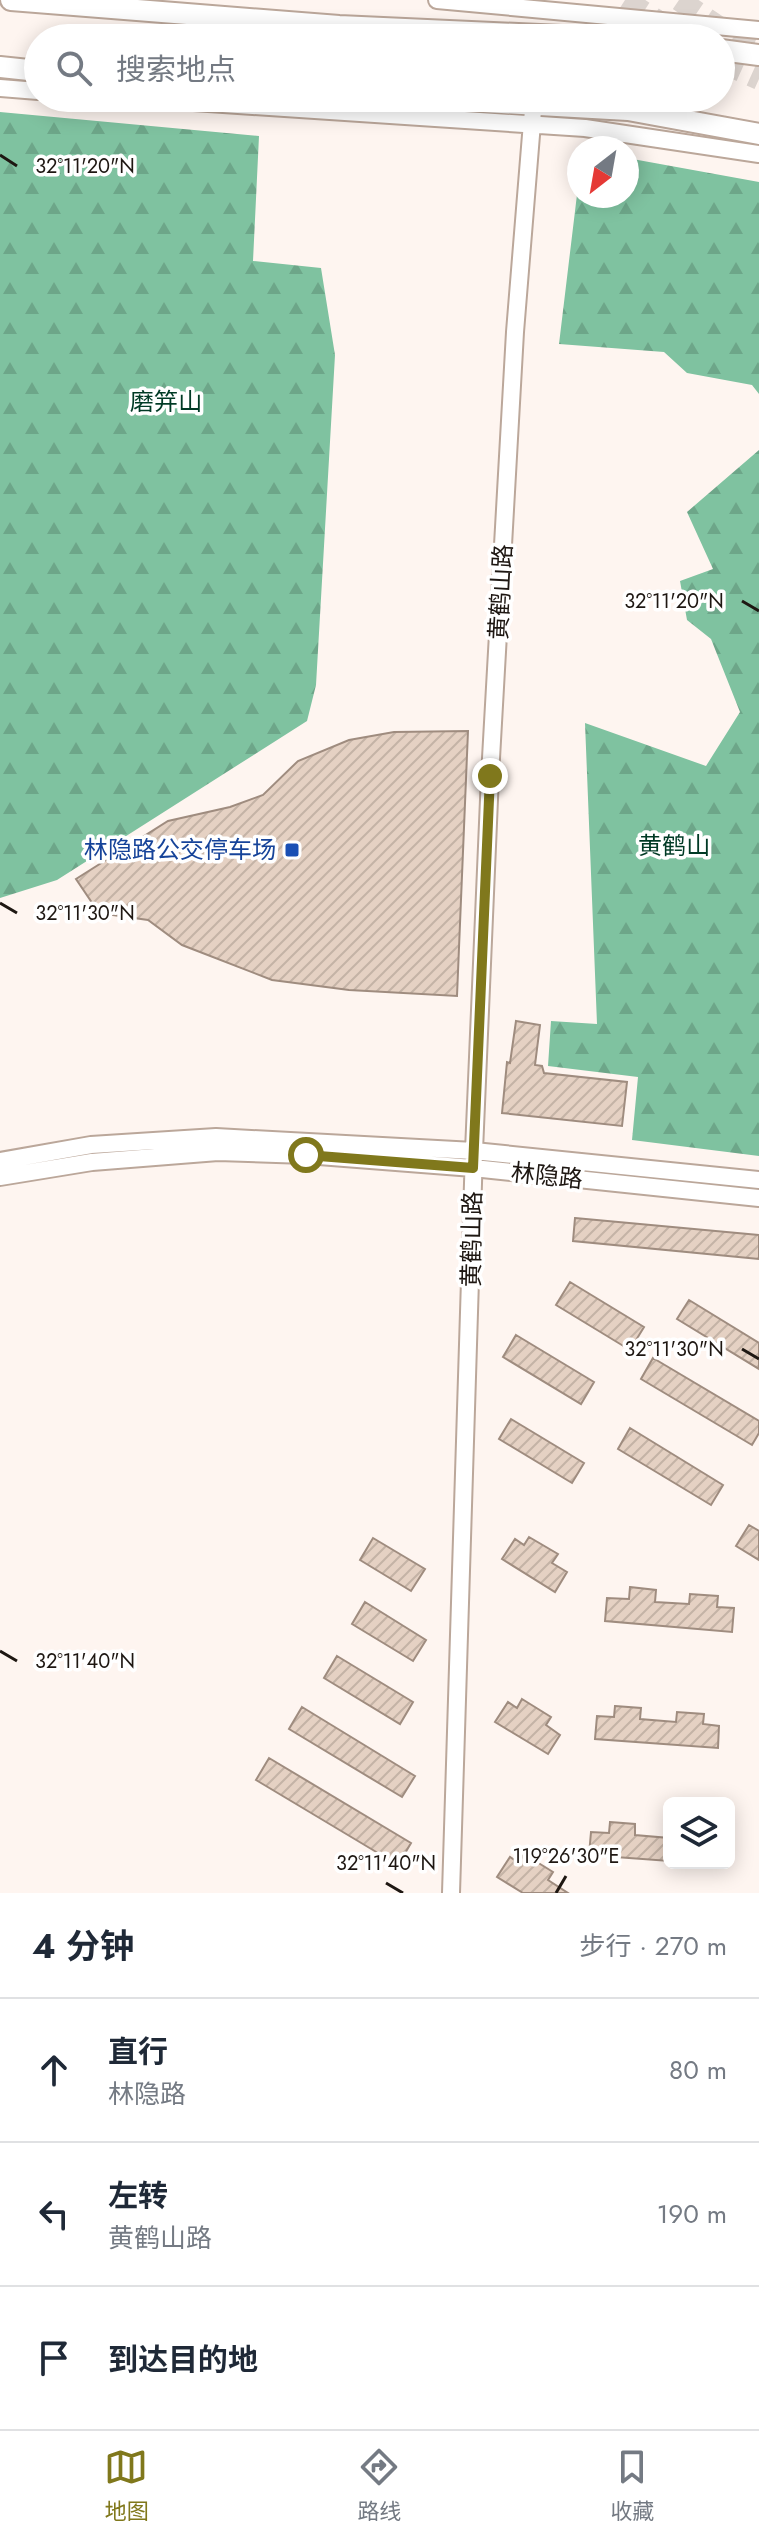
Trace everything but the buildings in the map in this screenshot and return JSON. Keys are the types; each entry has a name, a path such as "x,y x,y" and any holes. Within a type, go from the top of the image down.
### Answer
{"main road":[{"path":"11,0 314,24"},
{"path":"735,52 759,55"},
{"path":"0,67 24,70"},
{"path":"639,112 759,134"}],"street":[{"path":"437,0 549,5 709,24"},
{"path":"735,27 759,30"},
{"path":"0,88 24,90"},
{"name":"黄鹤山路","path":"451,1893 474,1159 490,776 514,348 533,112"},
{"path":"539,112 585,128 759,154"},
{"name":"林隐路","path":"0,1161 91,1145 216,1137 759,1180"},
{"name":"林隐路","path":"0,1177 92,1162 218,1152 474,1159 759,1198"}],"green space":[{"name":"磨笄山","path":"0,112 259,136 253,261 321,268 335,355 316,685 307,721 57,880 0,898"},
{"path":"639,160 759,182 759,394 752,385 687,373 664,352 559,344 575,208 639,208"},
{"name":"黄鹤山","path":"759,450 759,1156 632,1140 638,1077 548,1066 551,1021 597,1024 585,723 706,766 740,712 711,639 687,620 680,581 713,569 687,512"}],"tunnel":[{"path":"625,0 662,24"},
{"path":"679,0 714,24"},
{"path":"735,38 759,49"},
{"path":"735,68 759,79"}],"place":[{"name":"林隐路公交停车场","path":"292,850"}],"route":[{"path":"306,1155 473,1168 490,776"}]}
